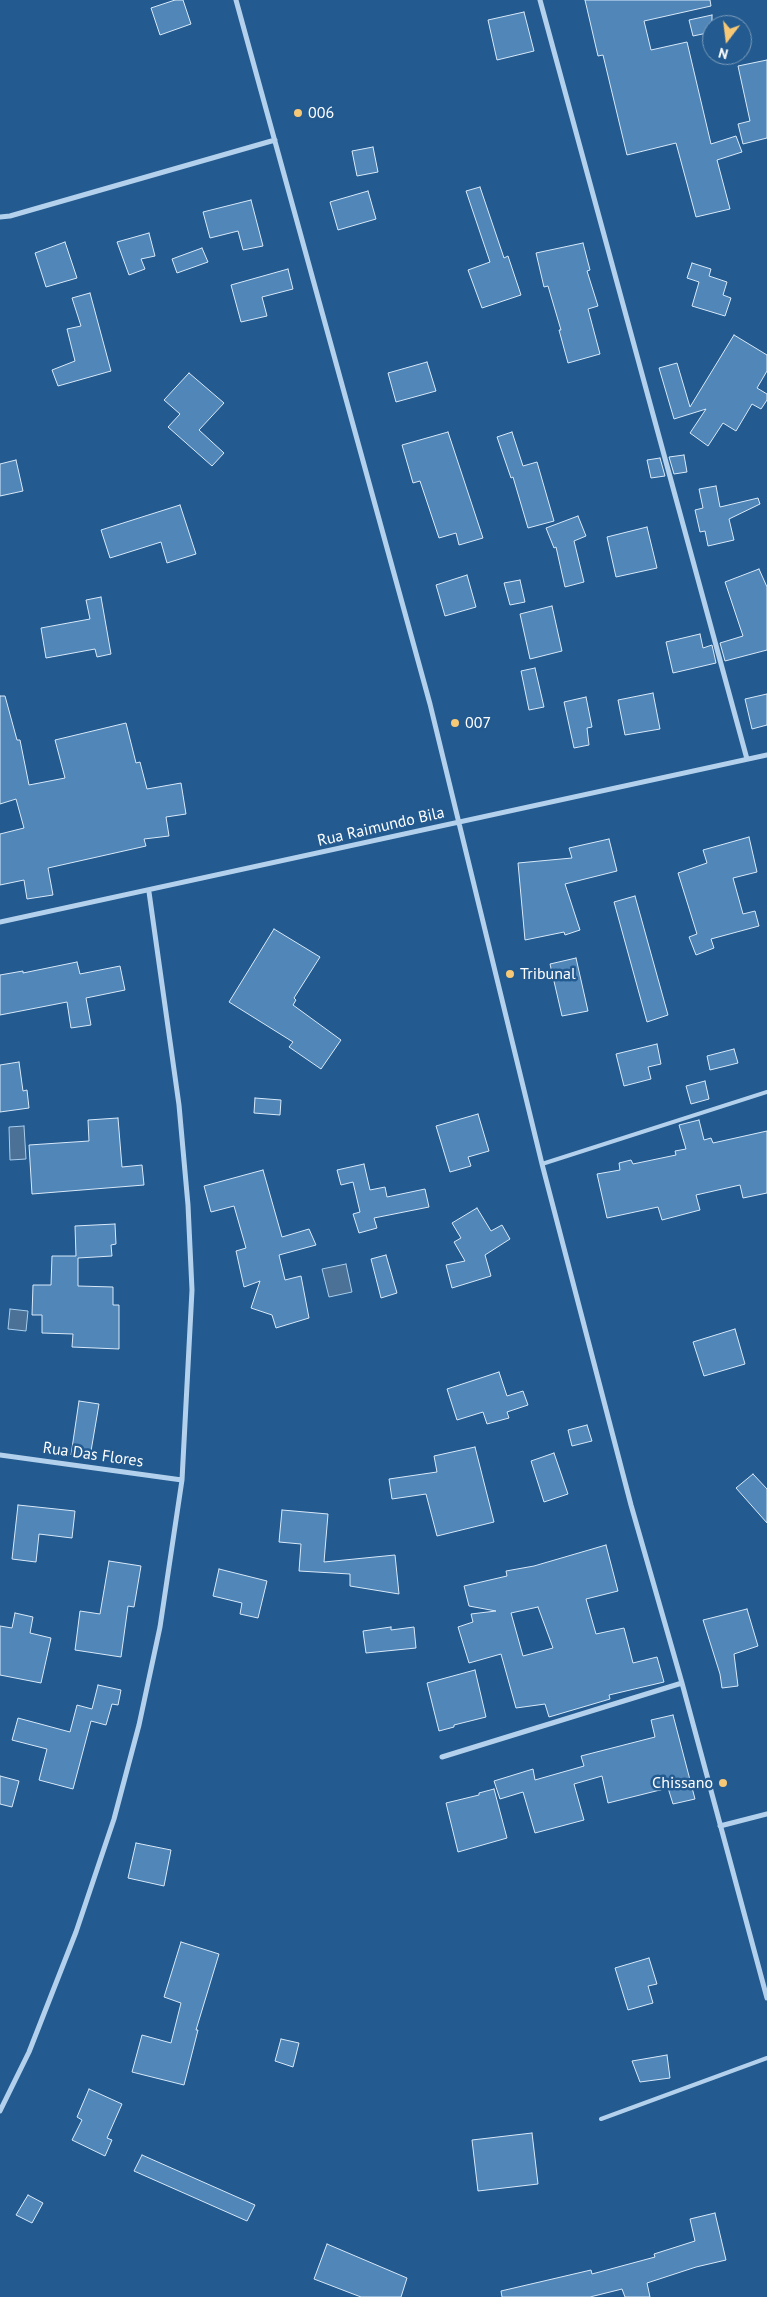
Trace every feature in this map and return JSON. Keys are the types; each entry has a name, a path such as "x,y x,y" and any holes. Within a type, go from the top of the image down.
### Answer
{"street":[{"path":"236,0 430,704 542,1164 631,1505 682,1683 767,1998"},
{"path":"540,0 747,759"},
{"path":"0,217 10,216 275,140"},
{"name":"Rua Raimundo Bila","path":"0,922 149,892 767,755"},
{"path":"0,2111 29,2052 61,1969 114,1819 139,1725 160,1627 182,1480 192,1290 188,1206 179,1105 149,892"},
{"name":"Rua Das Flores","path":"0,1455 182,1480"},
{"path":"442,1757 682,1683"},
{"path":"720,1826 767,1814"}],"lane":[{"path":"542,1164 767,1092"},
{"path":"601,2119 767,2058"}],"water":[{"path":"24,1126 26,1159 10,1160 9,1127"},
{"path":"346,1264 352,1292 329,1297 322,1269"},
{"path":"10,1309 28,1311 26,1331 8,1329"}],"building":[{"path":"175,0 183,0 191,24 160,35 151,8"},
{"path":"585,0 710,0 711,6 644,21 651,50 687,42 711,144 736,136 742,152 717,160 730,209 696,217 676,143 627,155 603,55 598,56"},
{"path":"524,12 534,51 497,60 488,20"},
{"path":"702,17 702,34 693,36 689,20"},
{"path":"767,60 767,138 743,144 738,124 750,121 738,66 752,65 752,63"},
{"path":"373,147 378,172 357,176 352,151"},
{"path":"480,187 504,258 508,256 521,295 482,308 468,270 490,262 466,191"},
{"path":"368,191 376,219 338,230 330,202"},
{"path":"251,200 263,246 243,250 238,231 210,238 203,212"},
{"path":"149,233 155,256 141,259 145,269 129,275 117,242"},
{"path":"65,242 77,278 46,287 35,253"},
{"path":"583,243 590,270 587,271 598,306 588,309 600,354 568,363 559,330 561,330 548,286 544,287 536,253"},
{"path":"202,248 208,262 177,273 172,259"},
{"path":"692,263 711,269 709,276 727,282 723,295 731,298 725,316 692,306 699,282 687,278"},
{"path":"288,269 293,289 262,297 267,316 241,322 231,285"},
{"path":"90,293 111,371 58,386 52,370 75,361 67,329 81,326 72,298"},
{"path":"734,335 767,355 767,371 757,388 767,394 767,400 761,409 752,404 736,431 723,423 708,446 690,433 706,409 674,419 659,368 677,363 690,407"},
{"path":"427,362 436,391 396,402 388,373"},
{"path":"189,373 224,403 199,430 224,453 212,466 168,427 180,414 164,400"},
{"path":"448,432 483,538 459,545 456,533 439,538 420,481 413,483 402,445"},
{"path":"512,432 523,466 537,462 554,521 528,528 513,477 511,478 497,437"},
{"path":"684,455 687,472 674,474 669,457"},
{"path":"660,458 665,476 651,478 647,460"},
{"path":"16,460 23,491 0,496 0,464"},
{"path":"716,486 720,507 758,498 760,504 729,519 734,540 708,546 705,531 700,532 695,510 703,508 699,489"},
{"path":"180,505 196,554 167,563 161,542 110,558 101,530"},
{"path":"578,516 586,536 574,541 584,582 565,587 556,547 554,548 546,528"},
{"path":"647,527 657,568 616,577 607,537"},
{"path":"759,569 767,587 767,650 725,661 720,643 743,636 725,582"},
{"path":"467,575 476,607 445,616 436,585"},
{"path":"520,580 525,602 510,605 504,583"},
{"path":"101,597 111,654 97,657 95,649 46,658 41,628 90,619 86,600"},
{"path":"552,606 562,651 530,659 520,614"},
{"path":"700,634 703,648 712,645 716,663 673,673 666,642"},
{"path":"535,668 544,707 529,710 521,671"},
{"path":"653,693 660,729 625,735 618,700"},
{"path":"767,694 767,725 752,729 745,699"},
{"path":"0,696 5,696 17,740 20,740 29,785 65,778 55,740 126,723 136,763 140,762 147,789 181,783 186,814 166,817 169,836 144,839 146,846 48,868 53,895 27,899 24,880 0,885 0,834 24,828 16,799 0,804"},
{"path":"586,697 592,727 587,728 589,745 574,748 564,702"},
{"path":"749,837 757,872 733,878 743,914 755,911 759,926 711,939 714,948 696,955 689,937 697,934 678,873 707,863 703,850"},
{"path":"609,839 617,871 565,884 580,930 565,935 564,932 525,940 518,863 572,858 569,848"},
{"path":"635,896 668,1015 647,1022 614,902"},
{"path":"274,929 320,957 294,998 296,1000 293,1005 341,1040 321,1069 289,1047 293,1042 229,1002"},
{"path":"576,958 588,1011 562,1016 550,964"},
{"path":"77,962 80,974 120,966 125,990 86,998 91,1025 71,1028 67,1002 0,1015 0,975 23,971 23,973"},
{"path":"657,1044 661,1064 648,1067 651,1079 624,1086 616,1054"},
{"path":"734,1049 738,1063 710,1070 707,1056"},
{"path":"19,1062 23,1091 27,1090 29,1108 0,1112 0,1065"},
{"path":"705,1081 709,1099 691,1104 686,1086"},
{"path":"255,1098 281,1100 280,1115 254,1113"},
{"path":"478,1114 489,1151 468,1157 471,1166 450,1172 436,1126"},
{"path":"118,1118 122,1167 142,1165 144,1185 32,1194 29,1145 89,1141 88,1120"},
{"path":"699,1120 704,1140 711,1138 713,1143 767,1131 767,1193 743,1198 740,1185 696,1195 700,1210 662,1220 658,1207 607,1218 597,1174 620,1170 619,1163 631,1160 633,1164 676,1155 675,1151 686,1149 679,1125"},
{"path":"364,1164 370,1190 385,1187 387,1197 425,1189 429,1207 374,1218 377,1228 359,1233 353,1214 360,1212 353,1182 341,1185 337,1170"},
{"path":"263,1170 282,1237 309,1229 316,1245 279,1255 285,1280 301,1276 309,1318 276,1328 272,1315 251,1308 260,1281 244,1287 236,1251 246,1248 234,1206 211,1212 204,1186"},
{"path":"477,1208 491,1231 502,1225 510,1239 485,1255 491,1276 452,1288 446,1265 465,1261 454,1242 461,1238 452,1223"},
{"path":"115,1224 116,1244 111,1245 112,1256 78,1258 78,1286 113,1287 113,1305 119,1305 119,1349 72,1347 73,1334 42,1333 42,1315 32,1315 33,1285 51,1285 52,1256 76,1256 75,1226"},
{"path":"386,1255 397,1293 381,1298 371,1259"},
{"path":"735,1329 745,1364 704,1376 693,1342"},
{"path":"499,1372 507,1396 523,1391 528,1405 507,1412 509,1418 487,1424 483,1412 457,1420 447,1389"},
{"path":"79,1401 99,1404 90,1457 71,1455"},
{"path":"587,1425 592,1441 572,1446 568,1430"},
{"path":"475,1447 494,1522 437,1536 426,1494 392,1499 389,1479 437,1472 434,1456"},
{"path":"554,1453 568,1494 544,1502 531,1461"},
{"path":"753,1474 767,1489 767,1523 736,1488"},
{"path":"18,1505 75,1511 72,1538 39,1534 36,1562 12,1559"},
{"path":"282,1510 328,1514 324,1562 395,1555 399,1594 350,1586 350,1574 299,1571 301,1544 279,1542"},
{"path":"606,1545 618,1591 586,1599 596,1634 624,1628 633,1663 657,1657 664,1682 609,1695 610,1699 549,1717 545,1704 516,1708 501,1654 469,1663 458,1627 473,1622 471,1614 496,1611 469,1606 464,1586 507,1576 506,1571 534,1566","holes":["538,1607 553,1648 523,1656 511,1613"]},
{"path":"109,1561 141,1566 134,1607 128,1606 121,1657 75,1650 80,1611 100,1614"},
{"path":"219,1569 267,1581 258,1618 240,1614 242,1603 213,1596"},
{"path":"747,1609 758,1646 734,1654 738,1686 722,1688 720,1674 703,1620"},
{"path":"15,1613 33,1617 30,1633 51,1638 41,1683 0,1675 0,1626 12,1628"},
{"path":"391,1627 391,1630 414,1627 416,1648 366,1653 363,1631"},
{"path":"475,1670 486,1717 439,1731 427,1683"},
{"path":"98,1685 121,1690 118,1705 112,1704 106,1725 91,1721 73,1789 39,1780 47,1749 12,1740 18,1718 70,1732 77,1705 92,1709"},
{"path":"673,1715 695,1799 673,1804 668,1788 608,1803 602,1776 574,1784 584,1820 535,1833 523,1792 500,1799 494,1781 533,1769 535,1780 584,1766 581,1756 655,1737 651,1720"},
{"path":"0,1776 19,1781 12,1807 0,1804"},
{"path":"494,1789 507,1838 458,1852 446,1803 479,1795 479,1793"},
{"path":"136,1843 171,1850 164,1886 128,1878"},
{"path":"181,1942 219,1954 196,2030 198,2030 184,2085 132,2072 142,2035 171,2043 181,2003 164,1997"},
{"path":"649,1958 657,1984 648,1986 653,2003 628,2010 615,1968"},
{"path":"281,2039 299,2043 293,2067 275,2061"},
{"path":"667,2055 670,2078 640,2082 632,2061"},
{"path":"89,2089 122,2104 107,2138 112,2140 105,2156 72,2140 82,2120 77,2117"},
{"path":"532,2133 538,2184 478,2191 472,2140"},
{"path":"142,2155 255,2205 247,2221 134,2171"},
{"path":"28,2195 43,2203 32,2223 16,2215"},
{"path":"715,2213 726,2260 696,2267 647,2283 650,2297 625,2297 622,2289 590,2297 502,2297 501,2291 591,2270 592,2274 655,2257 654,2254 695,2241 690,2219"},
{"path":"327,2244 407,2278 401,2297 361,2297 314,2279"}],"place":[{"name":"006","path":"298,113"},
{"name":"007","path":"455,723"},
{"name":"Tribunal","path":"510,974"},
{"name":"Chissano","path":"723,1783"}]}
